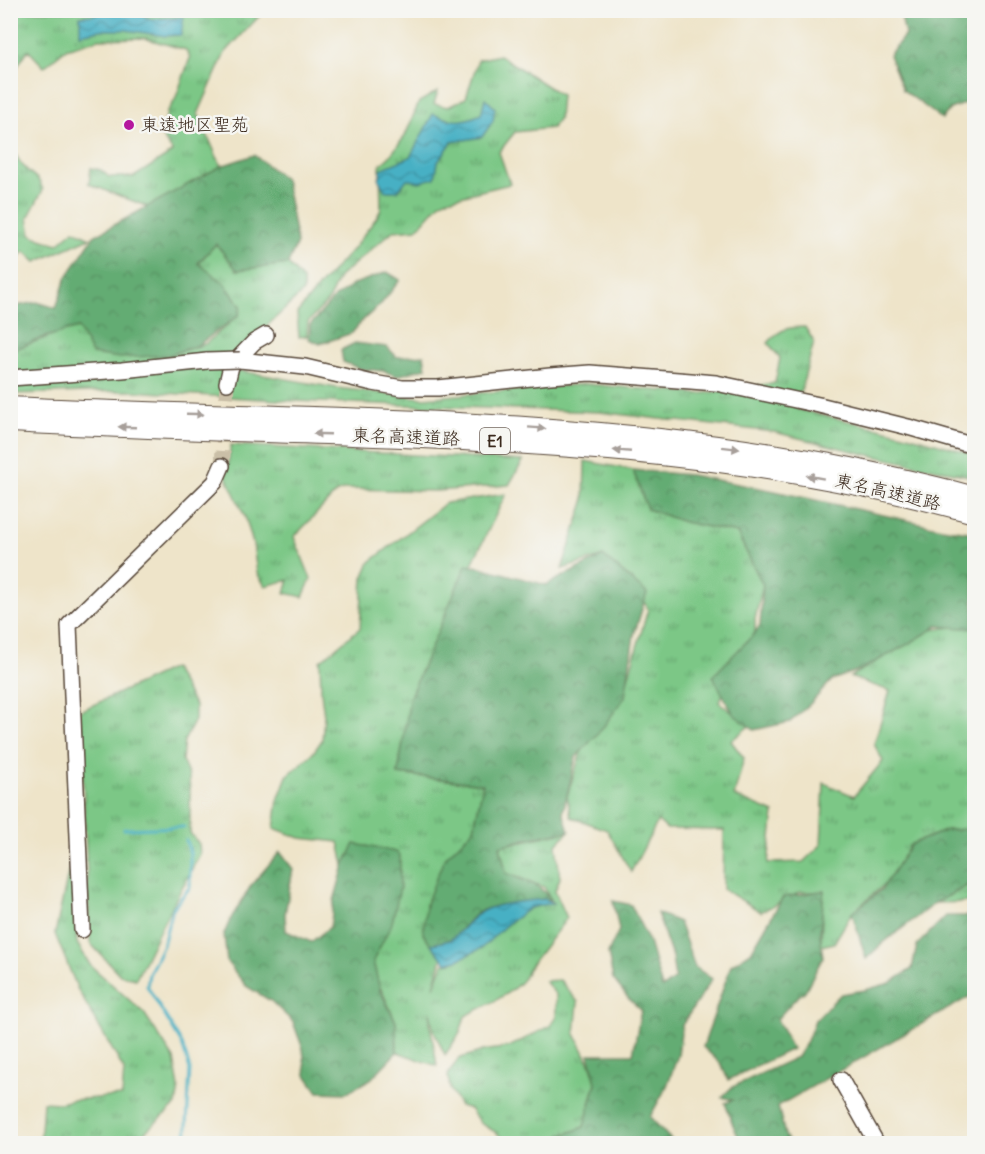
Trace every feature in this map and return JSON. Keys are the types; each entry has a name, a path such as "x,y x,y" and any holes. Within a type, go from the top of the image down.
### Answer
{"highway":[{"name":"東名高速道路","path":"10,407 468,423 674,440 756,452 892,477 975,497"},
{"name":"東名高速道路","path":"10,423 466,439 574,446 684,457 820,477 975,513"}],"street":[{"path":"227,383 231,366 254,342 266,335"},
{"path":"10,378 240,360 304,367 402,388 438,388 590,373 716,383 819,405 975,446"},
{"path":"82,930 69,624 215,482 222,466"},
{"path":"841,1080 877,1143"}],"green space":[{"path":"144,10 151,13 161,10 264,11 225,53 198,114 221,166 174,217 89,184 91,168 101,170 109,177 134,177 173,152 162,137 167,112 175,100 190,58 186,50 144,38 99,39 66,49 44,67 28,50 11,80 11,11"},
{"path":"900,11 974,11 974,100 950,109 942,119 903,90 889,55 905,35"},
{"path":"499,55 561,95 559,118 552,128 515,132 499,152 510,184 448,199 441,202 417,229 393,231 339,277 328,301 308,322 307,336 299,337 297,313 353,249 377,217 381,209 380,165 405,136 419,102 438,91 434,104 448,107 466,98 478,60"},
{"path":"10,142 20,162 37,179 43,190 28,218 31,234 58,244 74,230 90,238 36,262 24,251 11,265"},
{"path":"254,155 285,179 297,243 288,264 237,270 216,244 198,263 224,283 241,306 239,315 198,345 169,355 120,358 92,354 78,328 45,337 11,351 11,307 37,302 56,308 66,278 94,236 221,166"},
{"path":"216,243 237,270 288,264 303,280 303,292 268,325 235,370 337,388 423,398 587,384 698,394 775,383 780,358 768,343 784,330 805,327 814,342 796,409 904,434 974,454 974,477 774,432 599,412 293,401 131,391 11,394 11,351 78,325 169,355 205,344 239,315 241,306 224,283 198,264"},
{"path":"387,272 400,280 381,304 352,333 320,344 309,339 310,325 334,298 354,284"},
{"path":"355,343 387,347 397,357 424,355 426,368 397,376 383,371 361,369 343,362 341,350"},
{"path":"231,445 523,461 509,485 437,491 346,489 337,492 294,537 311,579 303,597 285,593 289,580 265,586 257,573 253,544 246,519 226,476"},
{"path":"585,461 633,470 647,509 684,522 737,533 763,585 755,619 755,633 719,702 749,726 731,741 744,758 734,796 774,813 768,863 803,862 821,845 824,783 854,796 883,761 874,744 890,691 850,677 930,630 974,624 974,773 971,777 974,829 947,830 911,844 887,882 852,913 834,943 821,946 823,892 800,892 761,912 723,889 724,830 667,829 658,821 631,872 607,830 571,817 567,796 581,752 621,703 648,609 633,581 603,556 562,569 584,502"},
{"path":"633,470 690,475 974,533 974,629 938,626 862,669 832,680 790,722 754,730 733,714 713,676 760,625 763,585 737,533 684,522 647,509"},
{"path":"506,494 423,665 410,697 398,774 483,784 474,829 444,859 423,934 442,957 434,987 443,964 458,960 530,908 552,902 544,887 506,873 500,846 569,831 556,845 560,878 555,891 567,918 519,984 502,997 465,1016 460,1033 445,1055 433,1029 430,1010 437,1066 397,1052 396,1022 377,980 373,961 355,844 344,865 339,842 300,838 274,828 278,800 287,776 313,753 322,740 324,716 320,661 360,628 363,578 370,562 446,503"},
{"path":"603,556 647,593 634,635 625,697 601,730 576,757 563,812 569,831 500,846 506,873 538,886 551,899 488,908 476,914 449,940 431,944 423,934 426,904 444,859 474,829 483,784 398,774 410,697 466,565 546,585"},
{"path":"173,668 195,706 195,720 184,741 182,760 189,777 190,833 199,844 200,854 136,979 120,975 90,943 80,711"},
{"path":"974,829 974,880 935,903 866,959 852,913 882,889 911,844 947,830"},
{"path":"355,844 396,852 400,855 400,888 392,923 373,961 380,990 396,1022 397,1052 371,1079 346,1093 318,1092 306,1075 303,1049 293,1022 271,1001 246,986 227,962 224,934 252,884 280,852 293,869 285,914 286,931 311,942 330,927 334,901 344,865"},
{"path":"73,851 77,943 90,965 144,1013 174,1059 179,1087 176,1105 133,1143 40,1144 43,1102 60,1103 122,1096 124,1070 78,990 55,934"},
{"path":"974,882 974,902 935,903"},
{"path":"824,891 820,934 823,957 805,991 777,1019 792,1049 728,1080 721,1064 703,1047 731,965 751,952 783,897"},
{"path":"613,901 631,905 649,942 662,988 675,979 672,957 657,913 679,922 695,967 712,979 682,1025 678,1055 667,1086 650,1117 674,1143 528,1143 545,1142 584,1127 596,1083 589,1054 633,1054 641,1010 613,979 608,953 619,930"},
{"path":"946,916 974,916 974,994 778,1106 789,1143 741,1143 725,1103 733,1100 722,1097 732,1087 797,1057 807,1041 815,1020 841,994 890,983 912,969 917,945"},
{"path":"560,980 578,1002 575,1034 590,1063 596,1082 584,1127 545,1142 507,1143 497,1133 480,1123 470,1109 460,1106 450,1089 448,1075 458,1059 483,1051 509,1047 550,1026 556,1017 556,995 545,981"}],"water":[{"path":"129,10 151,19 184,17 181,35 165,36 126,30 101,30 80,34 80,16"},
{"path":"485,98 495,108 493,121 482,137 452,142 438,162 435,178 419,182 407,179 398,191 385,191 379,180 381,169 410,157 433,114 452,120 468,119 481,114"},
{"path":"545,899 553,903 530,908 506,925 482,948 458,960 446,963 431,944 449,940 476,915 494,906"}],"waterway":[{"path":"124,829 184,827"},
{"path":"186,840 190,853 190,887 174,907 163,945 149,974 147,986 182,1044 190,1069 186,1144"}],"tunnel":[{"path":"222,466 227,383"}],"place":[{"name":"東遠地区聖苑","path":"129,125"}]}
